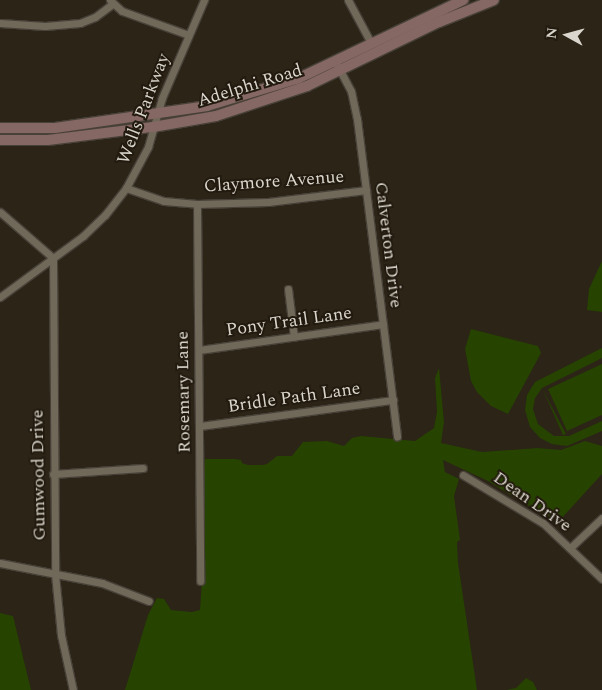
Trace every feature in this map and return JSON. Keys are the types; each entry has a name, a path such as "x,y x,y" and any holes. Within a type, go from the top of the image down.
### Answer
{"main road":[{"name":"Adelphi Road","path":"0,128 55,128 157,115 207,106 287,82 463,0"},
{"name":"Adelphi Road","path":"0,140 48,140 153,127 224,113 294,91 340,71 439,22 494,0"}],"street":[{"name":"Wells Parkway","path":"0,297 94,226 126,188 142,162 157,115 204,0"},
{"path":"348,0 371,43"},
{"path":"0,23 45,26 80,23 97,16 111,2 122,11 189,35"},
{"name":"Calverton Drive","path":"335,61 353,98 397,436"},
{"name":"Claymore Avenue","path":"126,188 164,201 197,204 268,202 366,190"},
{"name":"Rosemary Lane","path":"197,204 200,581"},
{"path":"0,212 53,258"},
{"name":"Gumwood Drive","path":"53,258 55,574 61,635 73,690"},
{"path":"288,289 294,337"},
{"name":"Pony Trail Lane","path":"199,350 383,324"},
{"name":"Bridle Path Lane","path":"200,426 393,400"},
{"path":"53,474 143,468"},
{"name":"Dean Drive","path":"463,475 535,518 602,579"},
{"path":"570,548 602,518"},
{"path":"0,563 111,585 149,601"}],"green space":[{"path":"602,261 602,312 587,310 589,289"},
{"path":"471,329 538,346 541,353 508,414 491,406 477,392 471,381 465,349"},
{"path":"602,348 602,358 542,388 535,398 533,409 538,424 554,436 569,436 602,421 602,431 567,446 552,444 540,438 530,427 525,410 527,395 535,382"},
{"path":"602,364 602,415 567,431 548,389"},
{"path":"439,368 444,422 441,443 482,452 538,448 561,450 585,441 602,446 602,474 559,521 527,505 488,481 443,460 445,472 459,479 454,496 460,540 457,542 458,563 477,690 125,690 148,615 157,598 164,599 171,610 192,612 200,610 203,565 202,485 205,459 235,459 241,460 242,463 248,465 262,465 267,464 277,456 292,456 303,442 327,441 344,446 352,438 361,436 415,441 434,428 437,412 435,378"},
{"path":"542,388 566,434 563,435"},
{"path":"0,613 13,616 31,690 0,690"},
{"path":"526,678 533,682 537,690 506,690 516,688"}]}
